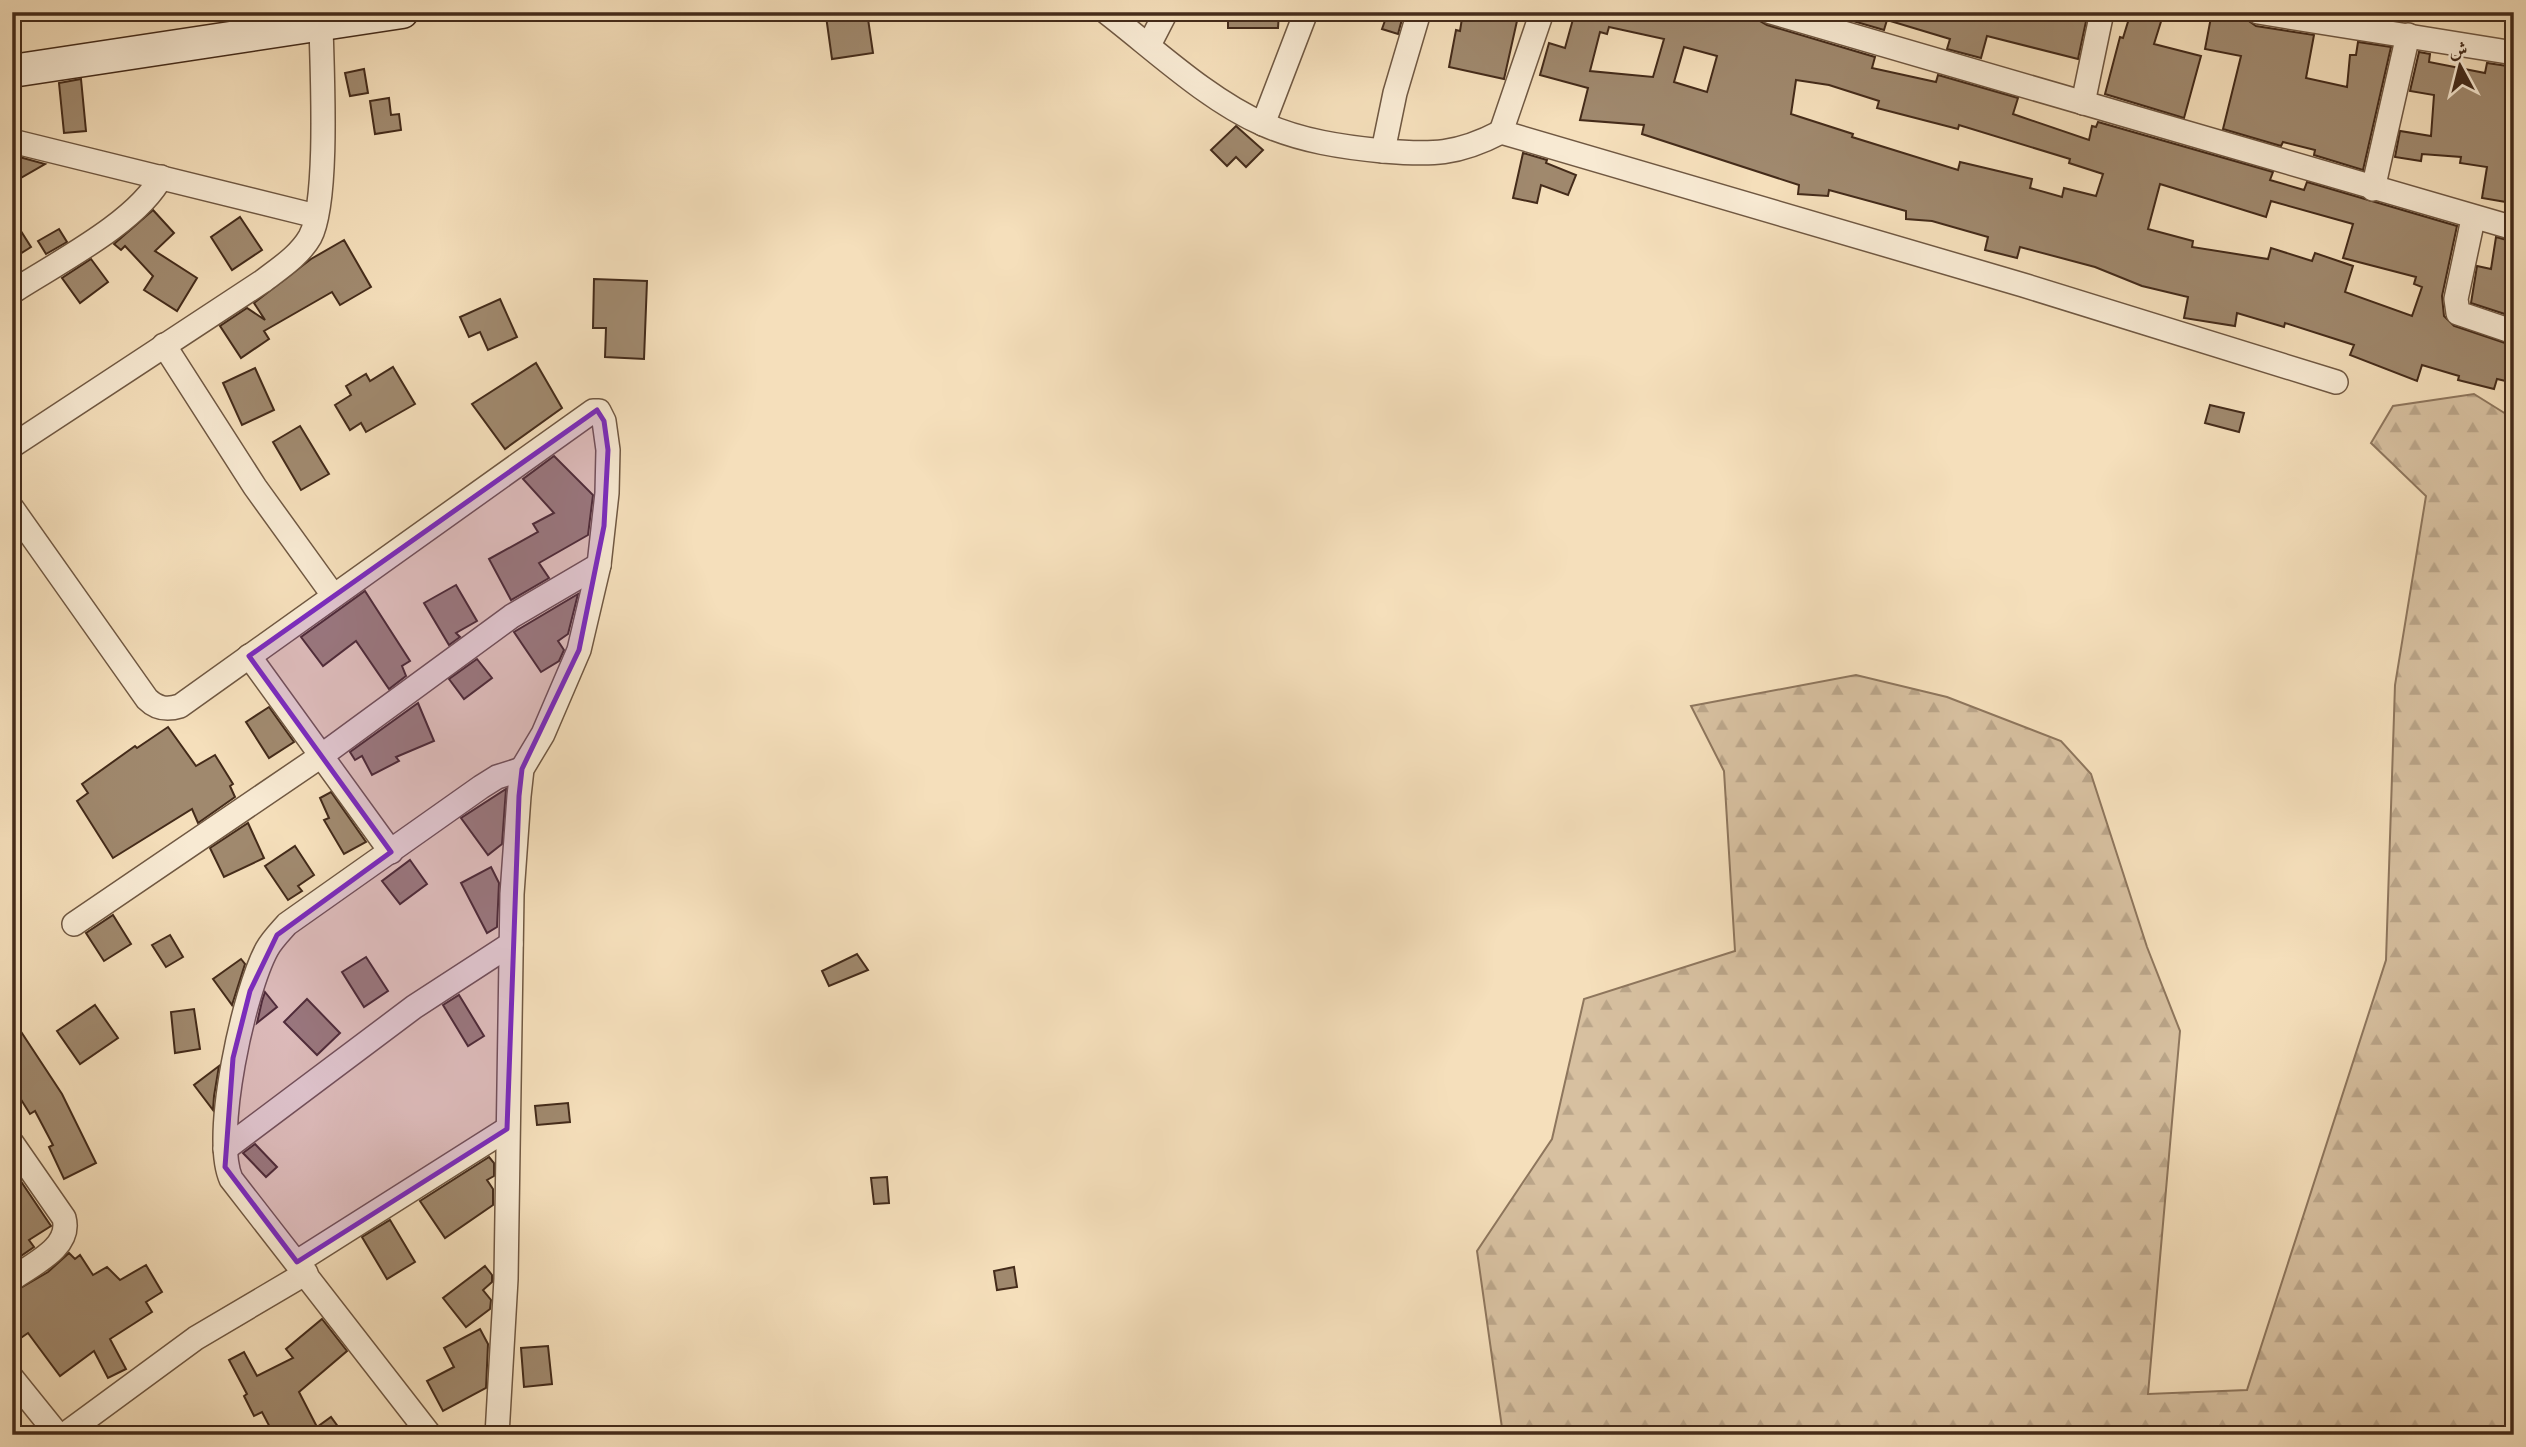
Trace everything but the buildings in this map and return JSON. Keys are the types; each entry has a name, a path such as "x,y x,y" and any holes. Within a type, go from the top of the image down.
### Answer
{"main road":[{"path":"12,71 402,12"}],"street":[{"path":"1106,12 1219,99 1263,124 1335,146 1433,155 1471,148 1501,132 1542,12"},
{"path":"1149,45 1166,12"},
{"path":"1263,124 1306,12"},
{"path":"1383,151 1395,93 1419,12"},
{"path":"1771,12 2373,190 2514,228"},
{"path":"2083,103 2102,12"},
{"path":"2258,12 2514,53"},
{"path":"12,446 298,254 311,235 316,216 322,156 321,26"},
{"path":"2373,190 2408,35"},
{"path":"1501,132 2023,285 2336,382"},
{"path":"12,141 316,216"},
{"path":"12,292 126,218 155,191 161,177"},
{"path":"2473,219 2456,299 2458,313 2514,332"},
{"path":"164,345 255,487 333,595"},
{"path":"12,508 152,704 164,708 180,706 597,410 604,421 608,450 607,493 599,565 579,650 544,734 522,769 511,944 506,1279 497,1435"},
{"path":"74,924 321,756 512,616 599,565"},
{"path":"249,656 391,852"},
{"path":"430,1435 231,1179 225,1167 225,1149 233,1058 250,991 267,948 288,924 481,787 522,769"},
{"path":"225,1149 414,1006 511,944"},
{"path":"64,1435 196,1338 508,1129"},
{"path":"12,1143 64,1218 66,1226 60,1244 12,1279"},
{"path":"12,1378 58,1435"}],"highlighted area":[{"path":"597,410 604,421 608,450 604,526 579,650 522,769 507,1129 297,1262 225,1167 233,1058 250,991 277,935 391,852 249,656"}],"green space":[{"path":"2474,394 2514,419 2514,1435 1503,1435 1477,1251 1552,1139 1584,999 1735,951 1724,771 1691,706 1856,675 1947,697 2061,741 2091,774 2147,947 2180,1031 2148,1394 2247,1390 2386,960 2395,685 2426,496 2371,443 2393,406"}]}
